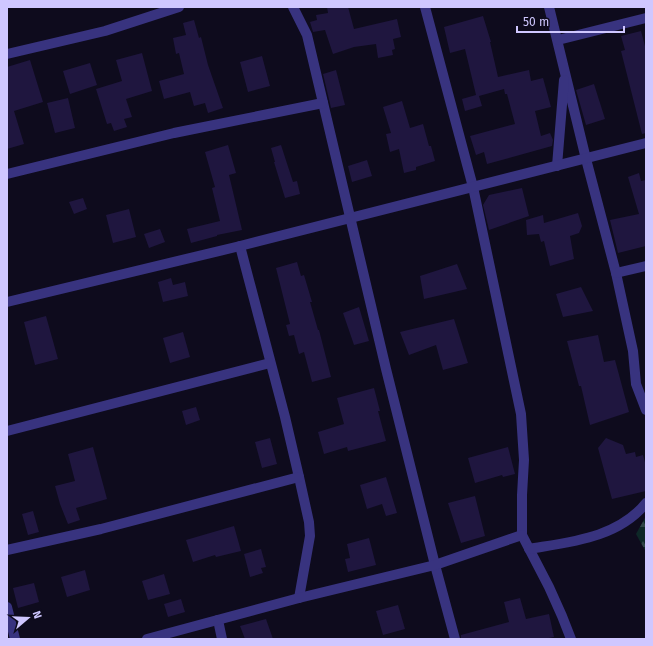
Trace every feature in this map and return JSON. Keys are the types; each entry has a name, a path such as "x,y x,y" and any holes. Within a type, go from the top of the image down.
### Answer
{"street":[{"path":"7,54 105,31 179,7"},
{"path":"293,7 307,35 352,218 386,369 455,639"},
{"path":"425,7 473,187 521,414 524,460 522,535 549,587 571,639"},
{"path":"549,7 586,159 616,273 633,351 636,384 646,410"},
{"path":"558,40 646,18"},
{"path":"557,166 565,72"},
{"path":"7,174 174,133 323,103"},
{"path":"7,302 240,246 646,144"},
{"path":"240,246 300,477 308,522 310,536 299,598"},
{"path":"616,273 646,266"},
{"path":"7,431 270,363"},
{"path":"7,550 101,529 300,477"},
{"path":"529,549 585,538 607,531 632,517 646,503"},
{"path":"147,639 299,598 435,565 522,535"},
{"path":"7,607 15,639"},
{"path":"218,620 222,639"}],"green space":[{"path":"646,516 646,552 636,534"}],"building":[{"path":"327,7 348,7 354,29 397,19 401,37 393,39 395,49 392,50 393,55 378,58 376,44 354,47 333,54 325,30 313,32 310,22 317,20 316,15 328,13"},
{"path":"483,16 491,42 498,77 529,70 531,81 543,78 551,107 535,111 541,136 550,133 553,140 552,146 487,164 484,152 476,155 470,136 515,124 507,94 505,94 504,89 479,96 482,106 465,111 462,99 476,95 465,49 450,53 444,27"},
{"path":"194,20 199,38 201,37 208,65 223,108 208,113 205,103 194,106 190,92 164,99 159,81 184,74 179,53 176,54 173,38 186,35 183,23"},
{"path":"641,31 646,50 646,133 642,134 621,51 625,50 621,36"},
{"path":"142,53 152,91 126,99 132,117 124,119 127,127 114,131 111,123 107,124 96,89 122,81 116,60"},
{"path":"262,56 270,86 248,92 240,62"},
{"path":"30,60 43,102 14,111 24,144 7,149 7,67"},
{"path":"90,63 97,85 70,94 63,71"},
{"path":"336,70 345,105 331,108 323,74"},
{"path":"594,84 605,119 586,125 576,90"},
{"path":"68,98 75,128 55,133 47,103"},
{"path":"402,101 410,128 423,124 435,161 416,167 416,170 404,173 399,149 390,152 386,134 391,133 383,107"},
{"path":"228,145 236,173 229,175 242,230 217,235 191,243 187,229 220,221 212,188 215,187 205,152"},
{"path":"281,145 293,182 297,181 300,194 285,198 271,148"},
{"path":"367,160 372,176 352,182 348,166"},
{"path":"639,173 641,181 646,180 646,246 618,253 610,220 639,214 628,177"},
{"path":"522,188 529,216 489,230 483,205 489,195"},
{"path":"83,198 87,209 74,214 69,202"},
{"path":"129,209 136,237 113,243 106,215"},
{"path":"578,213 582,226 579,233 570,236 574,259 550,266 544,241 541,242 539,234 527,235 526,220 543,215 544,223"},
{"path":"160,229 165,242 149,248 144,234"},
{"path":"297,262 301,276 304,275 312,302 310,302 331,377 312,382 304,352 299,354 294,335 289,336 286,325 290,324 276,268"},
{"path":"457,264 467,289 424,299 420,276"},
{"path":"171,278 173,285 185,282 188,296 163,302 158,282"},
{"path":"581,287 593,311 563,317 556,294"},
{"path":"359,307 369,341 354,345 343,313"},
{"path":"46,316 58,359 35,365 24,322"},
{"path":"454,319 468,363 443,370 436,345 409,355 400,332"},
{"path":"183,332 190,357 170,363 163,338"},
{"path":"598,335 604,362 615,360 629,412 590,425 581,386 579,386 567,341"},
{"path":"374,388 386,441 348,451 347,447 324,454 318,432 344,424 337,398"},
{"path":"196,407 200,420 186,425 182,411"},
{"path":"270,438 277,464 262,468 255,442"},
{"path":"606,438 623,445 626,454 635,452 636,457 643,455 646,466 646,491 612,499 598,448"},
{"path":"93,447 107,499 76,508 80,520 68,524 55,486 75,481 68,454"},
{"path":"508,447 515,474 503,477 502,475 475,483 468,458"},
{"path":"386,477 397,513 386,516 382,504 367,509 360,485"},
{"path":"475,496 485,536 461,543 448,503"},
{"path":"33,511 39,532 28,535 22,514"},
{"path":"234,526 241,551 216,557 215,555 193,562 186,540"},
{"path":"369,538 376,565 348,572 345,559 350,558 347,544"},
{"path":"261,549 266,567 261,568 263,573 250,577 244,554"},
{"path":"85,570 90,590 67,597 61,577"},
{"path":"164,574 170,594 148,600 142,581"},
{"path":"34,583 39,602 18,608 13,588"},
{"path":"520,598 526,619 549,614 554,637 544,639 461,639 461,635 509,622 504,602"},
{"path":"181,599 185,612 168,617 164,604"},
{"path":"398,605 405,629 383,635 376,611"},
{"path":"266,619 273,639 245,639 240,626"}]}
